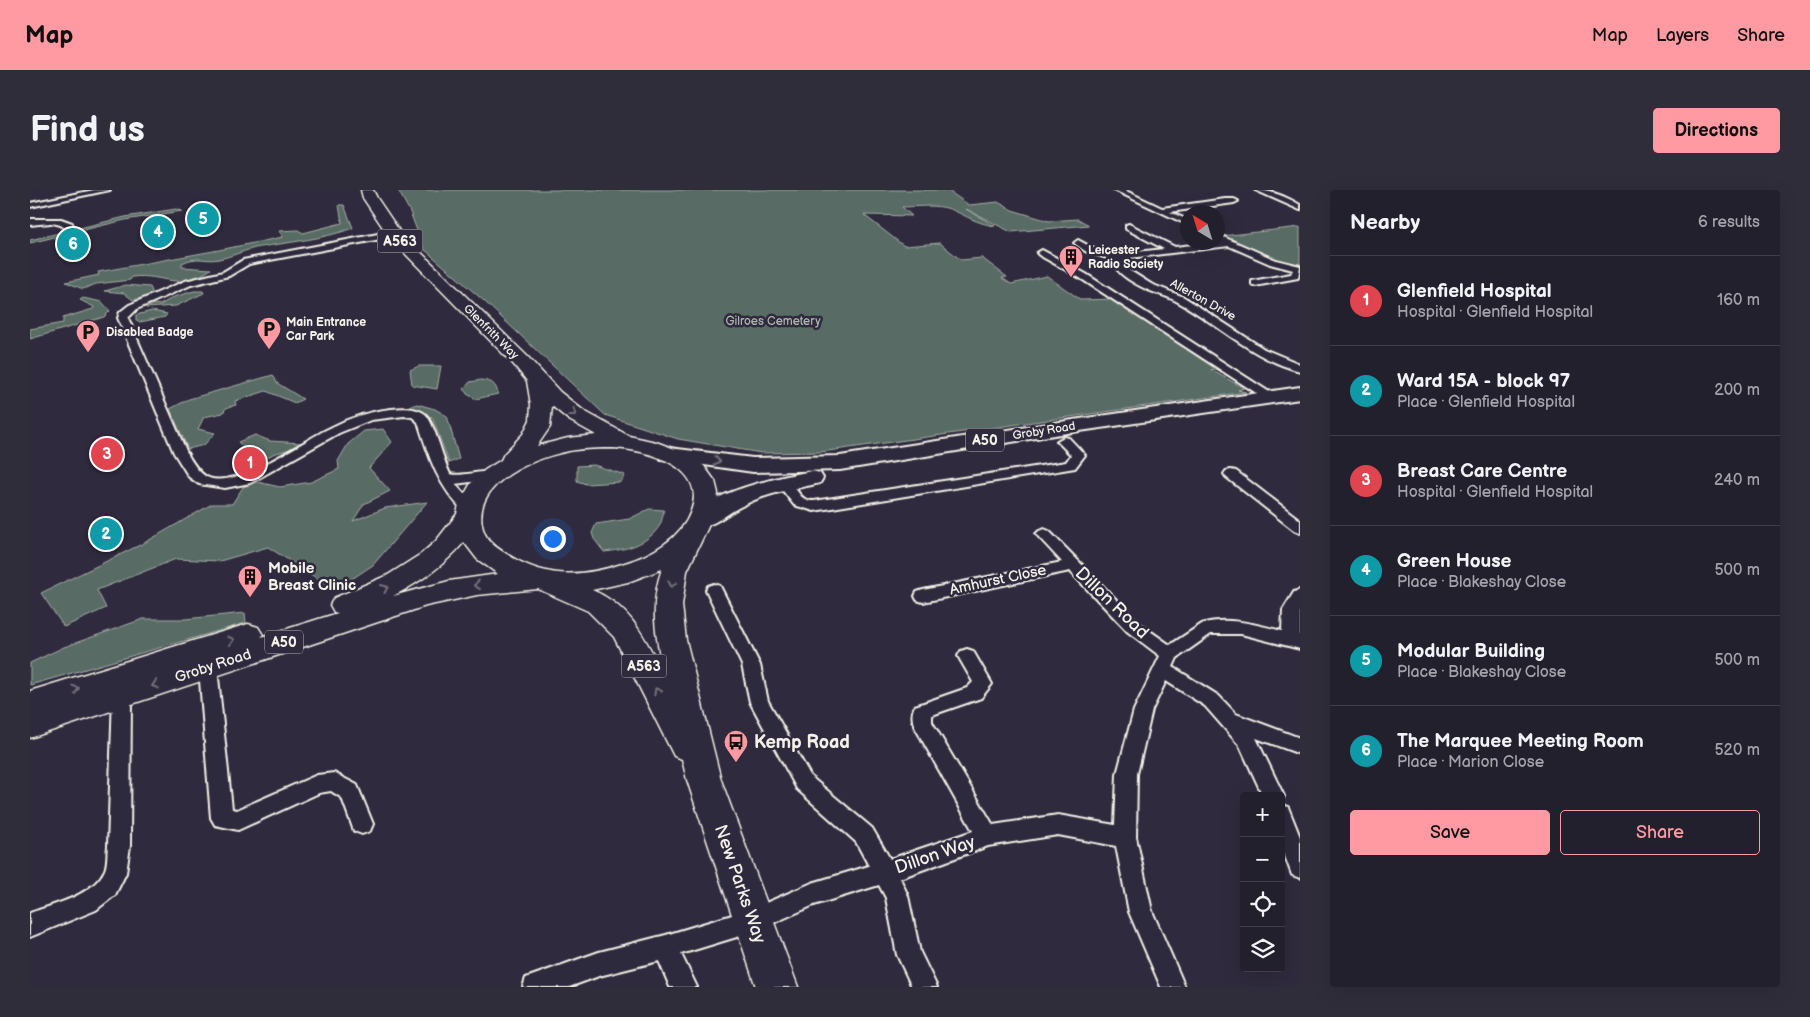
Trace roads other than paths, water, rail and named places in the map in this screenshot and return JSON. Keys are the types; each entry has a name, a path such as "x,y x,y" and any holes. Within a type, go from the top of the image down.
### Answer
{"highway":[{"name":"Glenfrith Way","path":"365,193 377,230 444,284 521,362 536,382 561,405 585,422 632,443"},
{"name":"Glenfrith Way","path":"365,193 377,230"},
{"name":"Glenfrith Way","path":"499,471 533,438 542,414 536,382"},
{"name":"A50","path":"586,442 632,443 669,454 694,468 705,484 706,501 695,529 666,554 632,572 610,578 584,582 548,582 516,571 485,553 470,530 469,512 477,493 499,471 539,451 559,445 586,442"},
{"name":"Groby Road","path":"30,704 346,604 392,585 430,561 442,551 459,534 469,512"},
{"name":"New Parks Way","path":"695,529 674,571 668,611 671,640 704,780 777,987"},
{"name":"Groby Road","path":"30,724 208,668 421,597 466,587 502,582 548,582"},
{"name":"New Parks Way","path":"548,582 598,604 625,630 704,780"}],"main road":[{"name":"Groby Road","path":"669,454 760,465 840,463 1300,393"},
{"name":"Groby Road","path":"695,529 742,495 784,483 1300,404"}],"street":[{"path":"30,205 106,190"},
{"path":"1118,190 1180,219"},
{"path":"1259,190 1300,208"},
{"path":"1161,210 1183,208 1211,201 1234,201"},
{"path":"30,222 61,221 69,225 71,230"},
{"path":"1129,227 1173,250"},
{"path":"377,230 246,262 226,274 188,283 133,307 124,314 123,318 139,360 182,454 197,476 210,484 241,481 352,423 393,412 409,412 420,416 424,421 442,476 452,492 469,512"},
{"path":"1225,240 1272,262 1299,269 1295,276 1255,283"},
{"path":"1078,243 1088,249 1121,259 1127,256 1230,243"},
{"path":"1042,254 1082,276 1271,397"},
{"name":"Allerton Drive","path":"1121,259 1119,263 1120,268 1148,286 1180,299 1260,350 1300,368"},
{"path":"442,476 456,480 499,471"},
{"path":"1231,474 1300,528"},
{"name":"Dillon Road","path":"1044,534 1166,662 1212,701 1247,740 1272,792"},
{"name":"Amhurst Close","path":"924,596 1073,564"},
{"path":"714,590 751,665 759,702 804,783 864,835 885,872 897,896 909,955 924,987"},
{"path":"1173,987 1141,912 1125,837 1127,774 1143,710 1166,662 1208,628 1241,628 1295,640 1291,610 1300,596"},
{"path":"967,656 983,684 974,693 922,711 923,723 988,836"},
{"path":"208,668 222,818 238,820 317,784 334,782 350,792 362,824"},
{"path":"30,925 84,903 103,892 113,877 118,864 119,846 122,695"},
{"path":"1230,721 1300,746"},
{"name":"Dillon Way","path":"753,920 812,894 885,872 988,836 1058,825 1125,837"},
{"path":"1285,825 1300,867"},
{"path":"535,987 599,964 666,947 753,920"},
{"path":"666,947 678,977 685,987"}],"place":[{"name":"Modular Building","path":"203,219"},
{"name":"Green House","path":"158,232"},
{"name":"The Marquee Meeting Room","path":"73,244"},
{"name":"Leicester Radio Society","path":"1071,278"},
{"name":"Main Entrance Car Park","path":"269,350"},
{"name":"Disabled Badge","path":"88,353"},
{"name":"Breast Care Centre","path":"107,454"},
{"name":"Glenfield Hospital","path":"250,463"},
{"name":"Ward 15A - block 97","path":"106,534"},
{"name":"Mobile Breast Clinic","path":"250,598"},
{"name":"Kemp Road","path":"736,763"}],"park label":[{"name":"Gilroes Cemetery","path":"773,321"}]}
